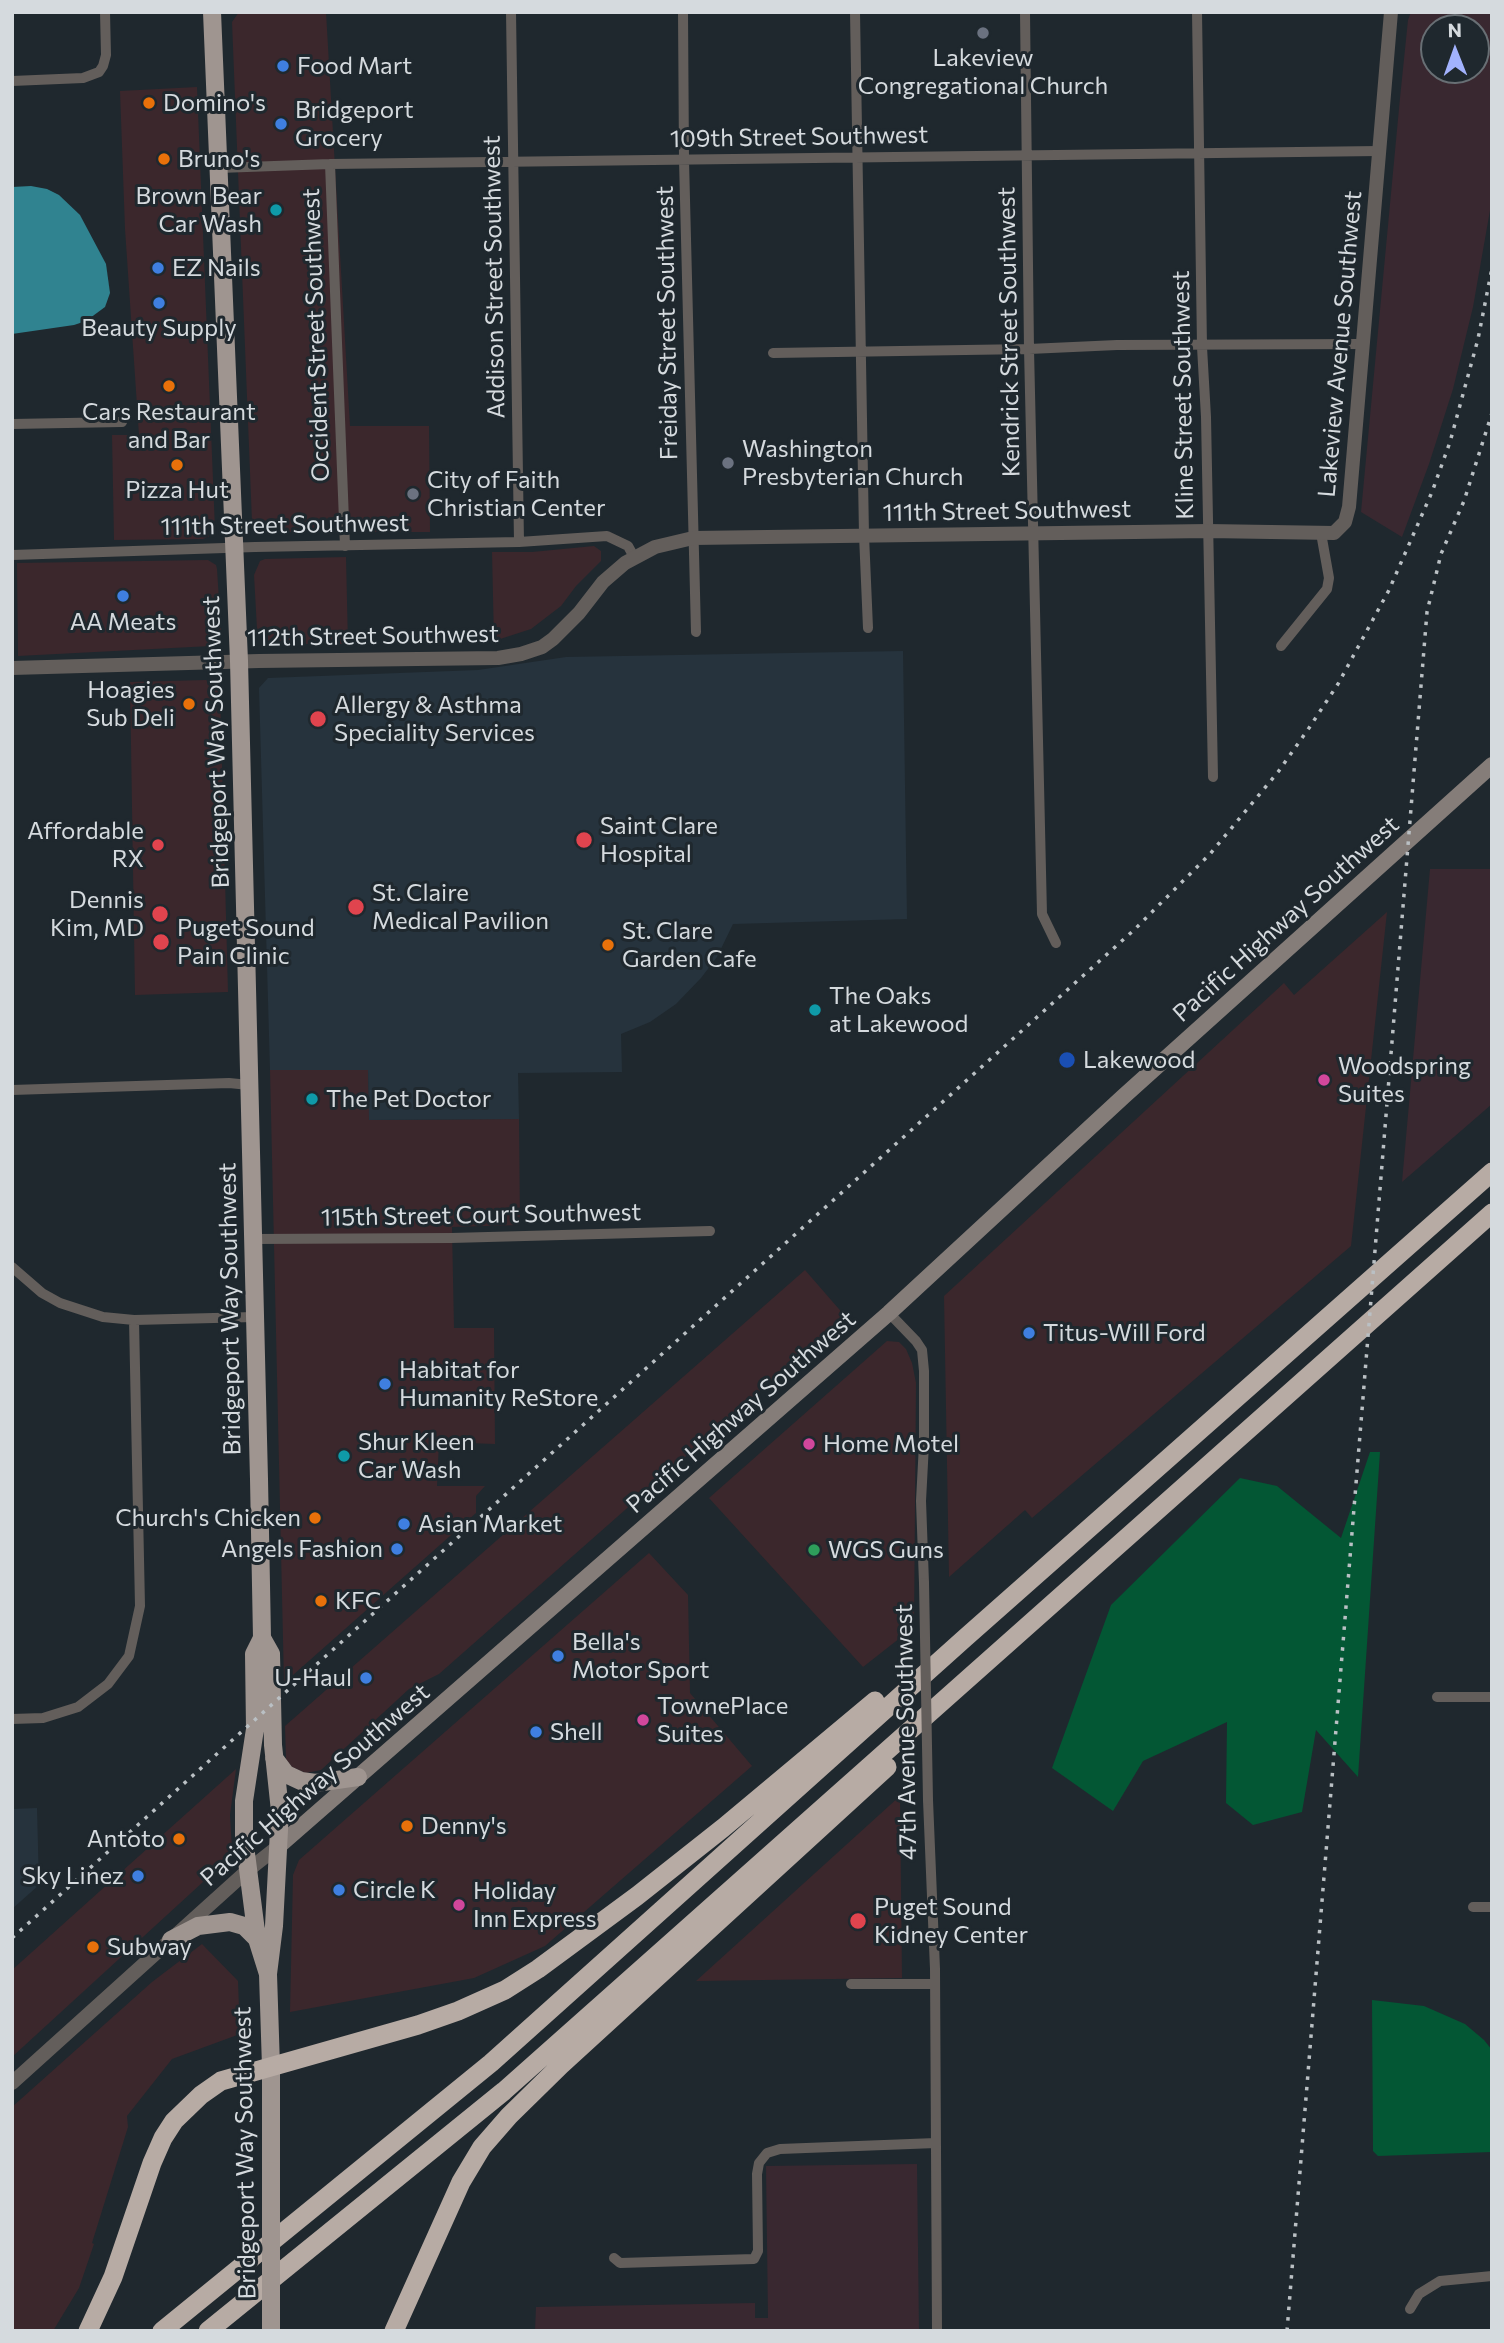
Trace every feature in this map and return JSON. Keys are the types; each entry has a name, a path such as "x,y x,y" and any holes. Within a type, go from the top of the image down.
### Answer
{"highway":[{"path":"162,2331 491,2063 965,1638 1492,1172"},
{"path":"208,2331 503,2091 1492,1213"},
{"path":"88,2331 113,2277 152,2163 174,2121 188,2106 221,2081 425,2023 505,1990 648,1888 901,1679 965,1638"},
{"path":"394,2331 461,2182 482,2147 509,2116 561,2065 865,1788 905,1749 971,1676"}],"main road":[{"name":"Bridgeport Way Southwest","path":"212,12 239,662 262,1638 271,1654 274,1758 281,1811 280,1845 265,1942"},
{"name":"Pacific Highway Southwest","path":"280,1845 889,1313 1124,1096 1492,765"},
{"name":"Bridgeport Way Southwest","path":"262,1638 254,1654 255,1729 244,1801 244,1838 247,1871 265,1942 268,1974 271,2067 271,2331"},
{"path":"274,1758 286,1774 300,1781 316,1783 358,1777"},
{"path":"171,1940 198,1926 230,1922 244,1926 265,1942"}],"street":[{"path":"12,81 83,78 99,72 106,55 105,12"},
{"name":"Addison Street Southwest","path":"511,12 519,542"},
{"name":"Freiday Street Southwest","path":"683,12 684,160 696,632"},
{"path":"855,12 860,352 868,628"},
{"name":"Kendrick Street Southwest","path":"1025,12 1029,349 1042,914 1056,943"},
{"name":"Kline Street Southwest","path":"1196,12 1213,777"},
{"name":"Lakeview Avenue Southwest","path":"1281,646 1327,589 1329,578 1321,533 1334,533 1348,515 1391,12"},
{"name":"109th Street Southwest","path":"219,168 330,164 1379,150"},
{"name":"Occident Street Southwest","path":"330,164 345,546"},
{"path":"774,353 1117,345 1362,344"},
{"path":"12,424 121,422"},
{"name":"111th Street Southwest","path":"693,538 1208,531 1321,533"},
{"name":"111th Street Southwest","path":"12,555 519,542 607,536 628,546 634,557"},
{"name":"112th Street Southwest","path":"12,668 498,658 531,652 553,639 579,613 609,576 634,557 664,544 693,538"},
{"path":"12,1090 229,1083 249,1085"},
{"name":"115th Street Court Southwest","path":"254,1239 451,1238 709,1231"},
{"path":"12,1267 43,1293 60,1303 103,1317 134,1320 254,1317"},
{"name":"47th Avenue Southwest","path":"889,1313 916,1341 922,1350 923,1361 924,1444 921,1501 934,1984 937,2331"},
{"path":"12,1719 54,1716 78,1707 108,1684 130,1656 140,1606 134,1320"},
{"path":"1437,1697 1492,1697"},
{"name":"Pacific Highway Southwest","path":"12,2083 247,1871 280,1845"},
{"path":"1473,1907 1492,1908"},
{"path":"851,1984 934,1984"},
{"path":"614,2258 620,2263 745,2260 757,2257 757,2174 764,2155 780,2149 936,2143"},
{"path":"1410,2309 1419,2294 1440,2281 1492,2276"}],"shaded area":[{"path":"239,12 326,12 350,426 429,426 430,532 262,532 255,528 252,522 232,22"},
{"path":"1411,12 1492,12 1492,199 1473,307 1453,389 1402,537 1361,512 1400,98"},
{"path":"197,87 215,529 210,536 203,539 114,540 112,435 139,435 125,229 120,91"},
{"path":"594,546 601,551 601,561 561,606 531,629 494,641 492,552 532,552"},
{"path":"346,557 348,644 272,644 262,638 257,629 254,575 260,561"},
{"path":"208,560 216,565 217,569 221,631 218,640 211,646 18,656 17,563"},
{"name":"Saint Clare Hospital","path":"903,651 907,919 733,924 717,957 676,1004 650,1022 621,1034 622,1072 518,1073 519,1119 369,1120 368,1070 270,1070 259,688 268,678 478,670 566,657"},
{"path":"206,680 220,690 228,992 135,995 130,682"},
{"path":"1430,869 1492,869 1492,1104 1402,1182"},
{"path":"1387,912 1351,1246 1032,1518 1025,1510 949,1577 944,1296 1284,983 1294,995"},
{"path":"270,1070 368,1070 370,1120 519,1119 520,1225 452,1227 454,1328 494,1328 495,1444 439,1442 437,1486 485,1486 476,1496 476,1513 284,1683"},
{"path":"805,1270 845,1316 439,1674 409,1689 321,1770 306,1773 292,1767 286,1759 285,1726"},
{"path":"887,1341 899,1342 906,1349 916,1383 914,1627 863,1667 709,1498"},
{"path":"649,1553 688,1595 690,1693 752,1766 545,1946 474,1978 290,2012 293,1875 299,1860"},
{"path":"236,1769 230,1815 232,1849 227,1860 12,2057 12,1970"},
{"path":"900,1796 902,1978 696,1981"},
{"path":"37,1808 39,1885 12,1909 12,1809"},
{"path":"202,1944 238,1981 240,2034 172,2059 127,2116 128,2127 79,2288 53,2331 12,2331 12,2107 152,1982"},
{"path":"917,2164 919,2331 535,2331 536,2307 755,2303 755,2318 768,2318 766,2166"}],"green space":[{"path":"1370,1452 1380,1452 1358,1777 1316,1730 1302,1812 1253,1825 1226,1803 1227,1722 1143,1761 1113,1811 1052,1768 1111,1605 1240,1478 1277,1486 1341,1538"},
{"path":"1372,2000 1424,2006 1465,2024 1492,2050 1492,2152 1378,2156 1373,2151"}],"water":[{"path":"31,186 59,195 80,215 106,264 110,293 105,307 86,321 12,334 12,187"}],"railway":[{"path":"12,1938 1134,930 1210,854 1278,772 1309,728 1338,684 1389,590 1432,492 1450,442 1478,339 1492,268"},
{"path":"1287,2331 1427,612 1441,554 1464,501 1492,413"}],"place":[{"name":"Lakeview Congregational Church","path":"983,33"},
{"name":"Food Mart","path":"283,66"},
{"name":"Domino's","path":"149,103"},
{"name":"Bridgeport Grocery","path":"281,124"},
{"name":"Bruno's","path":"164,159"},
{"name":"Brown Bear Car Wash","path":"276,210"},
{"name":"EZ Nails","path":"158,268"},
{"name":"Beauty Supply","path":"159,303"},
{"name":"Cars Restaurant and Bar","path":"169,386"},
{"name":"Washington Presbyterian Church","path":"728,463"},
{"name":"Pizza Hut","path":"177,465"},
{"name":"City of Faith Christian Center","path":"413,494"},
{"name":"AA Meats","path":"123,596"},
{"name":"Hoagies Sub Deli","path":"189,704"},
{"name":"Allergy & Asthma Speciality Services","path":"318,719"},
{"name":"Saint Clare Hospital","path":"584,840"},
{"name":"Affordable RX","path":"158,845"},
{"name":"St. Claire Medical Pavilion","path":"356,907"},
{"name":"Dennis Kim, MD","path":"160,914"},
{"name":"Puget Sound Pain Clinic","path":"161,942"},
{"name":"St. Clare Garden Cafe","path":"608,945"},
{"name":"The Oaks at Lakewood","path":"815,1010"},
{"name":"Lakewood","path":"1067,1060"},
{"name":"Woodspring Suites","path":"1324,1080"},
{"name":"The Pet Doctor","path":"312,1099"},
{"name":"Titus-Will Ford","path":"1029,1333"},
{"name":"Habitat for Humanity ReStore","path":"385,1384"},
{"name":"Home Motel","path":"809,1444"},
{"name":"Shur Kleen Car Wash","path":"344,1456"},
{"name":"Church's Chicken","path":"315,1518"},
{"name":"Asian Market","path":"404,1524"},
{"name":"Angels Fashion","path":"397,1549"},
{"name":"WGS Guns","path":"814,1550"},
{"name":"KFC","path":"321,1601"},
{"name":"Bella's Motor Sport","path":"558,1656"},
{"name":"U-Haul","path":"366,1678"},
{"name":"TownePlace Suites","path":"643,1720"},
{"name":"Shell","path":"536,1732"},
{"name":"Denny's","path":"407,1826"},
{"name":"Antoto","path":"179,1839"},
{"name":"Sky Linez","path":"138,1876"},
{"name":"Circle K","path":"339,1890"},
{"name":"Holiday Inn Express","path":"459,1905"},
{"name":"Puget Sound Kidney Center","path":"858,1921"},
{"name":"Subway","path":"93,1947"}]}
